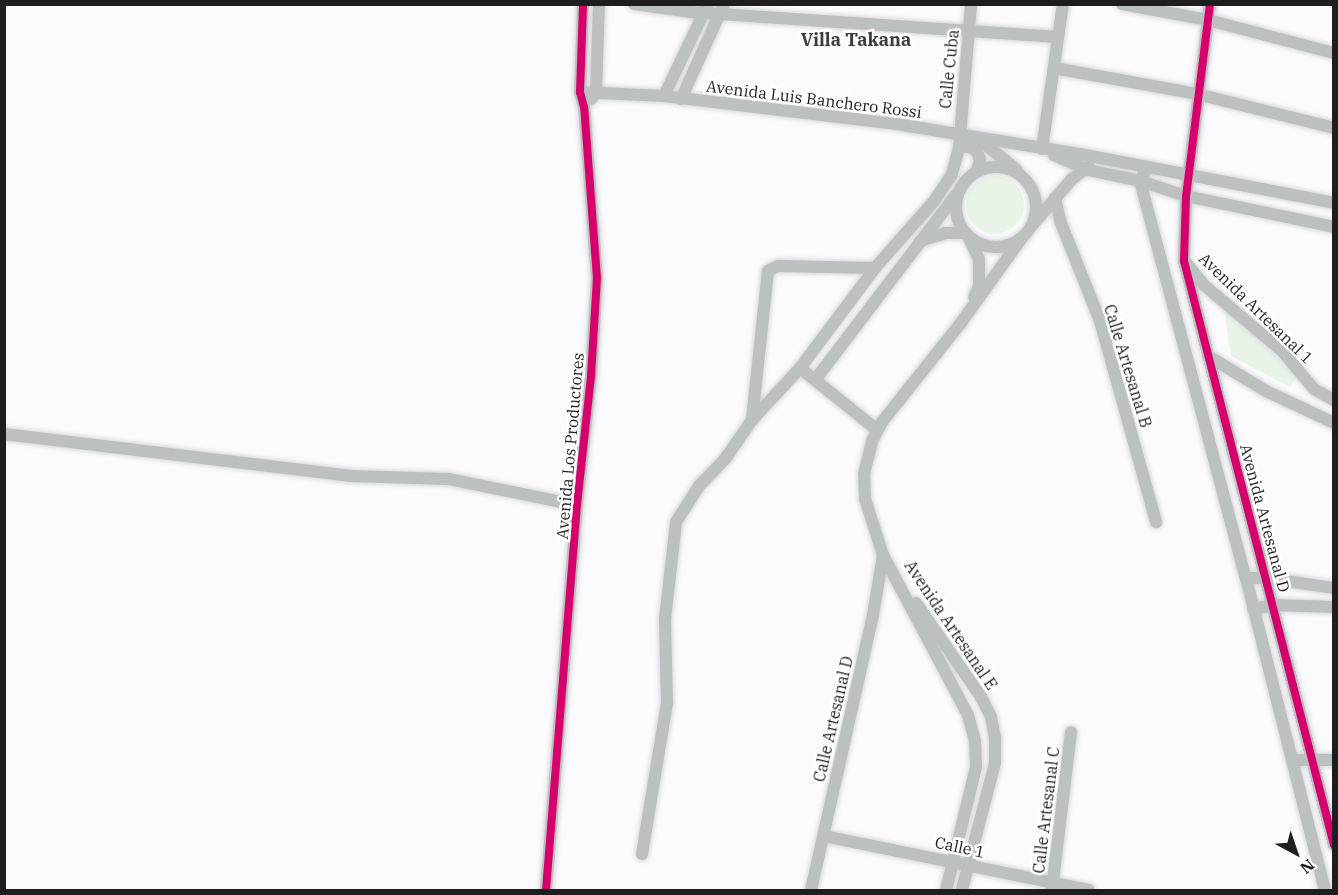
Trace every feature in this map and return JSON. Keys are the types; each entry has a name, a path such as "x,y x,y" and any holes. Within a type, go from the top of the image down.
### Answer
{"street":[{"name":"Avenida Los Productores","path":"546,891 577,505 591,376 597,278 584,107 580,92 583,4"},
{"path":"584,107 596,93 599,4"},
{"path":"634,4 722,9 1058,37"},
{"name":"Calle Cuba","path":"642,854 667,703 665,619 676,522 699,486 725,459 752,420 800,368 874,268 934,201 952,174 959,142 971,4"},
{"path":"1042,149 1063,4"},
{"path":"1122,4 1208,20 1334,53"},
{"name":"Avenida Artesanal D","path":"1210,4 1188,175 1184,261 1334,845"},
{"path":"664,96 705,8"},
{"path":"681,99 722,9"},
{"path":"1054,68 1197,94 1334,128"},
{"name":"Avenida Luis Banchero Rossi","path":"580,92 664,96 896,124 966,146 976,145"},
{"path":"976,145 1026,147 1092,157 1334,203"},
{"path":"976,145 1000,154 1021,175 1034,194 1036,205 1030,227"},
{"path":"976,145 980,159 979,170"},
{"path":"815,380 966,179 1000,154 1026,147"},
{"path":"1042,149 1088,170 1140,181 1186,196 1334,227"},
{"path":"963,320 1022,237 1072,178 1088,170 1092,157"},
{"path":"979,170 1002,167 1021,175"},
{"path":"1140,181 1147,167"},
{"name":"Avenida Artesanal D","path":"1140,181 1246,578 1324,891"},
{"path":"959,190 956,212 979,259 979,286 963,320"},
{"name":"Calle Artesanal B","path":"1055,198 1061,223 1100,321 1156,522"},
{"path":"1043,212 1061,223"},
{"path":"920,241 946,233 967,235 979,244 1001,247 1022,237"},
{"name":"Avenida Artesanal 1","path":"1184,261 1205,286 1282,351 1314,389 1334,400"},
{"path":"752,420 768,271 778,266 874,268"},
{"name":"Avenida Artesanal E","path":"946,891 976,766 973,728 883,555 865,499 864,486 866,463 877,430 963,320"},
{"path":"1208,356 1266,391 1334,423"},
{"path":"800,368 877,430"},
{"path":"4,434 351,476 449,479 577,505"},
{"name":"Avenida Artesanal E","path":"883,555 981,697 991,717 995,738 995,763 962,891"},
{"name":"Calle Artesanal D","path":"811,891 873,615 883,555"},
{"path":"1246,578 1266,578 1334,588"},
{"path":"1253,609 1274,605 1334,606"},
{"name":"Calle Artesanal C","path":"1053,887 1071,732"},
{"path":"1293,760 1334,760"},
{"name":"Calle 1","path":"824,836 968,866 1053,887 1089,891"}],"shaded area":[{"path":"989,176 1001,176 1016,184 1024,199 1024,211 1016,226 1001,234 989,234 974,226 966,211 966,199 974,184"},
{"path":"1224,309 1297,376 1290,387 1231,356"}],"cycle path":[{"path":"546,890 577,505 591,376 597,278 584,107 580,92 583,4"},
{"path":"1210,4 1186,196 1184,261 1334,845"}],"district":[{"name":"Villa Takana","path":"856,40"}]}
